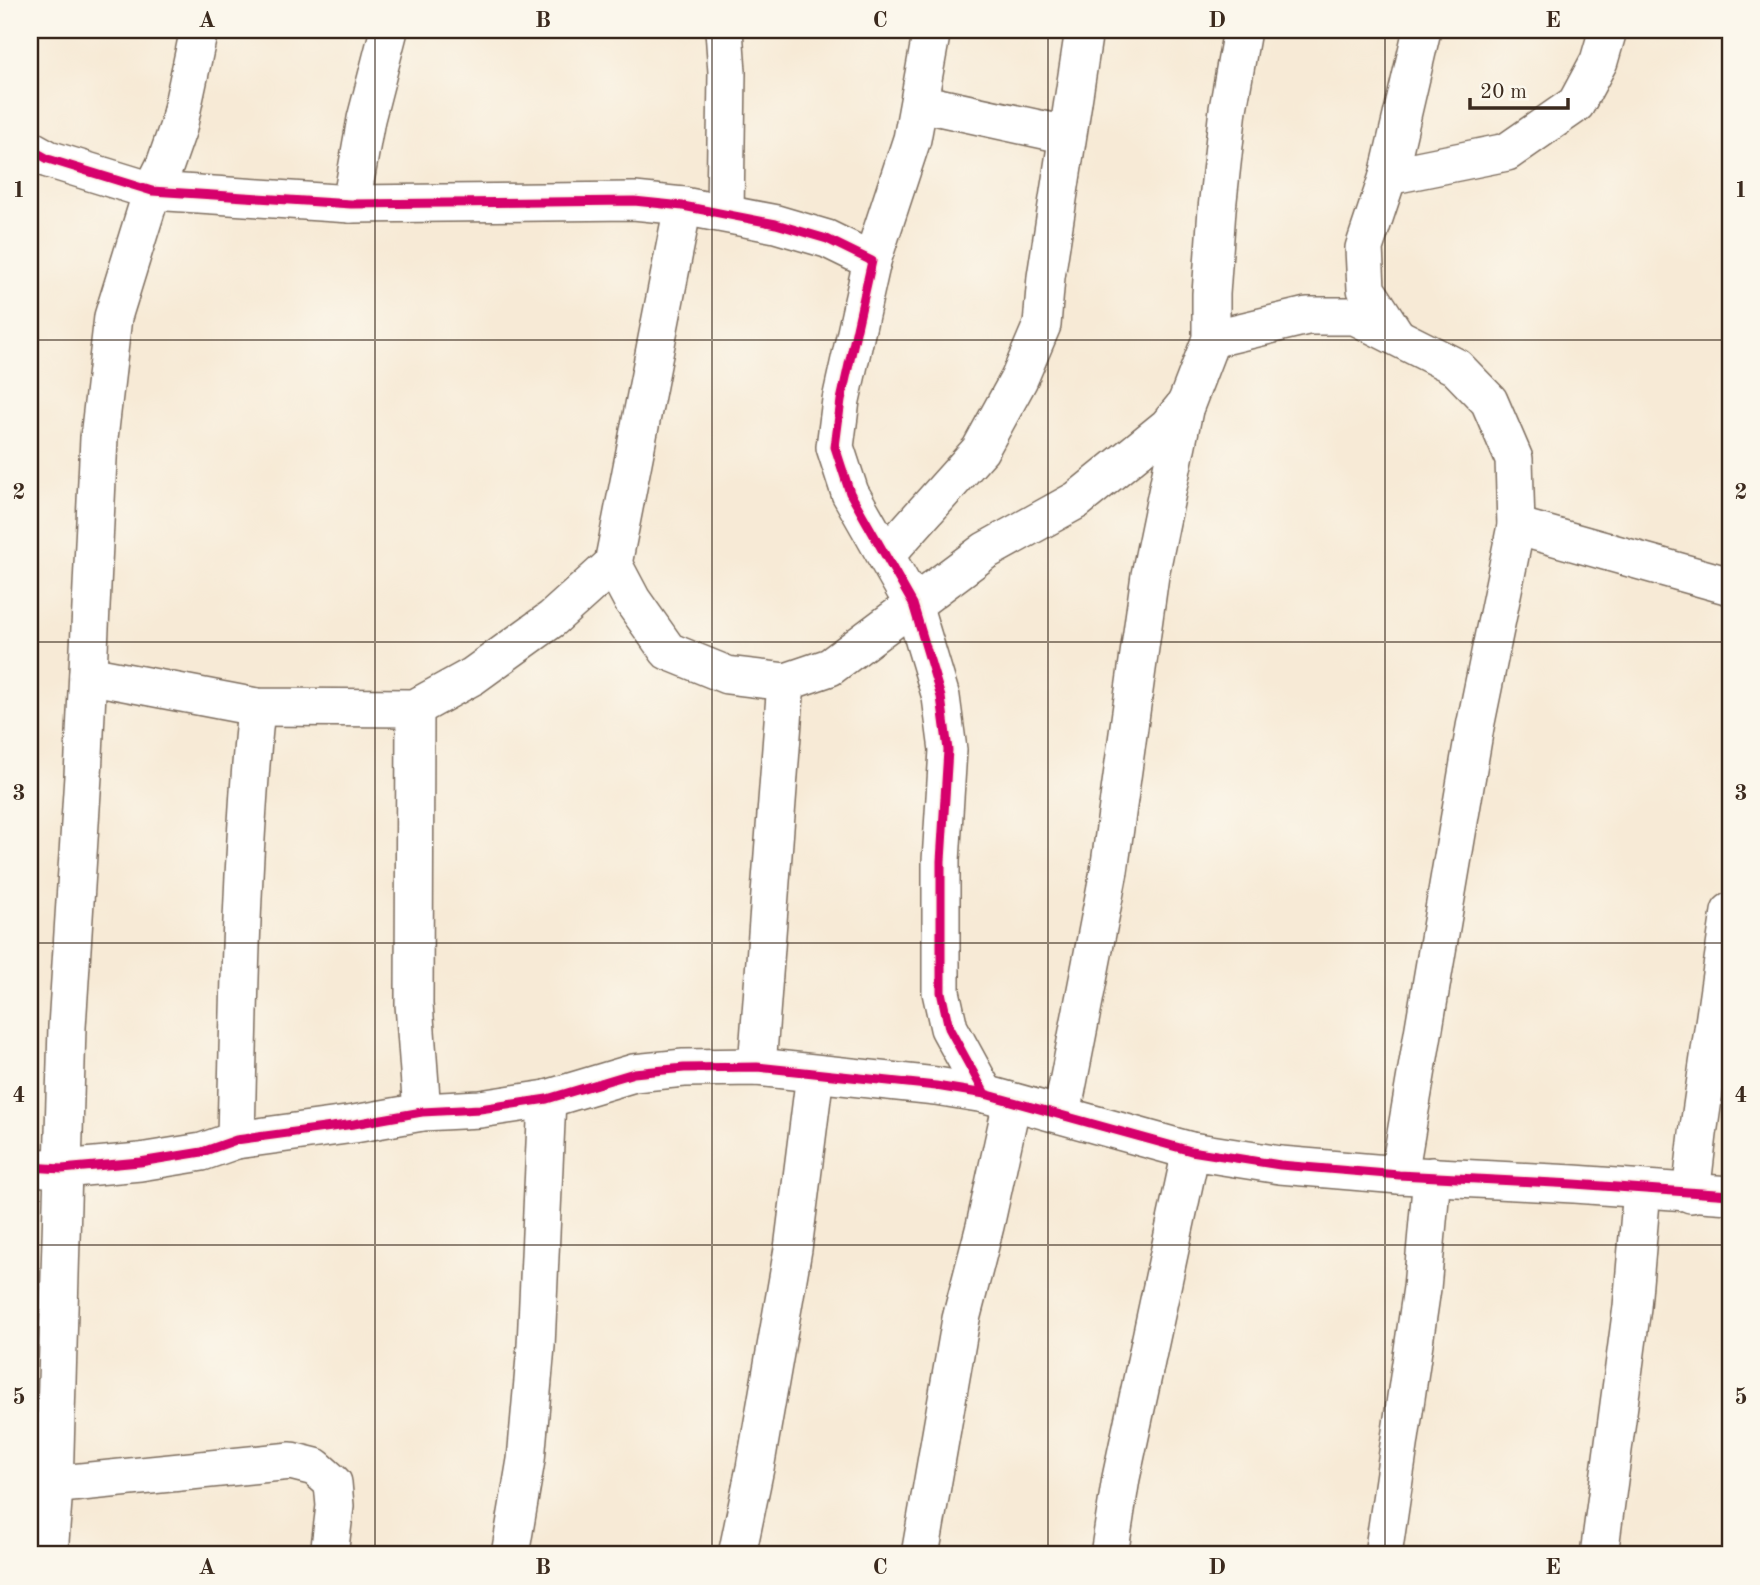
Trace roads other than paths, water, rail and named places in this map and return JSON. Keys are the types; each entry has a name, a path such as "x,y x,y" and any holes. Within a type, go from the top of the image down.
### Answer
{"street":[{"path":"49,1555 42,1487 46,1168 67,1027 99,438 113,317 152,191 178,128 199,30"},
{"path":"351,204 366,120 389,30"},
{"path":"724,30 727,72 725,213"},
{"path":"920,1555 961,1319 985,1226 998,1098 949,1028 941,992 941,861 948,750 941,697 913,604 850,493 835,447 841,400 872,261 912,139 932,30"},
{"path":"886,555 980,450 1042,325 1046,277 1084,30"},
{"path":"1062,1114 1109,871 1150,575 1186,404 1212,339 1211,293 1217,209 1228,109 1242,30"},
{"path":"1395,334 1366,289 1364,248 1388,176 1422,30"},
{"path":"1388,176 1507,152 1576,104 1599,61 1608,30"},
{"path":"920,103 1067,135"},
{"path":"30,149 48,159 152,191 351,204 634,201 683,206 776,224 827,239 872,261"},
{"path":"88,675 256,707 415,708 473,676 552,620 612,564 683,206"},
{"path":"1212,339 1307,316 1355,316 1456,367 1489,401 1514,460 1516,526 1475,727 1415,1176 1422,1288 1383,1555"},
{"path":"612,564 632,600 668,651 727,675 786,682 830,667 985,551 1077,500 1168,426 1186,404"},
{"path":"1516,526 1730,586"},
{"path":"757,1067 786,682"},
{"path":"236,1140 239,966 246,877 247,798 256,707"},
{"path":"415,708 414,1003 422,1112"},
{"path":"1691,1194 1730,912"},
{"path":"46,1168 140,1162 202,1152 236,1140 422,1112 480,1109 547,1099 634,1073 684,1068 757,1067 936,1086 1062,1114 1191,1151 1280,1165 1730,1195"},
{"path":"737,1555 793,1249 815,1073"},
{"path":"510,1555 526,1460 536,1346 547,1099"},
{"path":"1110,1555 1121,1478 1191,1151"},
{"path":"1599,1555 1632,1307 1642,1189"},
{"path":"42,1487 291,1461 315,1467 333,1483 335,1506 329,1555"}]}
